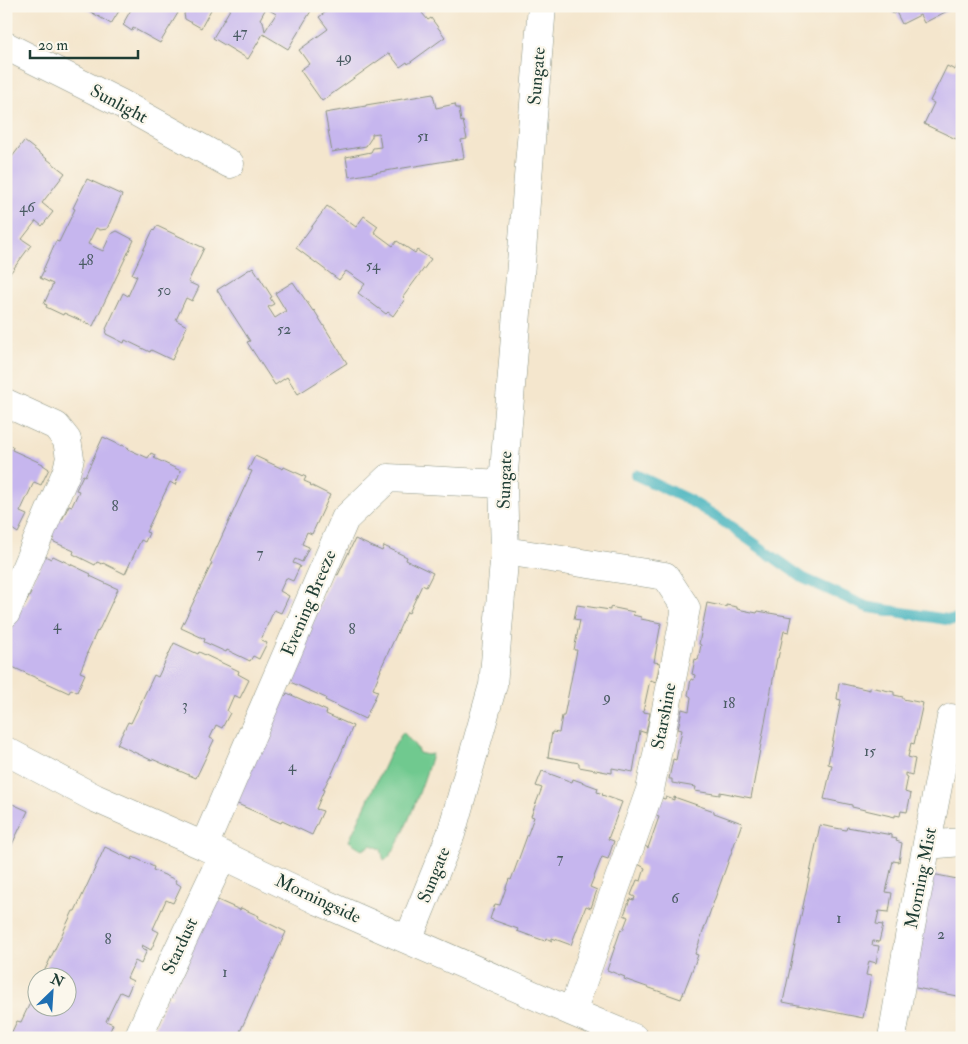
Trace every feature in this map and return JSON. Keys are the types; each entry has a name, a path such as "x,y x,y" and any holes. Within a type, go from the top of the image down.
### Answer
{"street":[{"name":"Sungate","path":"408,940 451,834 493,685 506,551 503,484 542,6"},
{"name":"Sunlight","path":"6,46 120,104 230,164"},
{"path":"6,403 56,426 67,440 70,458 66,474 6,613"},
{"name":"Evening Breeze","path":"213,850 345,519 388,478 503,484"},
{"name":"Starshine","path":"506,551 665,576 686,608 650,790 572,1012"},
{"name":"Morning Mist","path":"892,1038 951,718"},
{"name":"Morningside","path":"6,751 95,798 213,850 320,901 634,1038"},
{"path":"927,845 962,842"},
{"name":"Stardust","path":"138,1038 162,982 213,850"}],"green space":[{"path":"403,732 419,753 432,754 419,794 404,829 397,844 384,861 381,849 371,845 363,850 349,841 390,753"}],"building":[{"path":"81,6 122,6 111,24"},
{"path":"133,6 180,7 160,43 133,28 132,31 123,25"},
{"path":"188,6 213,6 201,28 185,19 184,14"},
{"path":"232,6 314,6 288,49 263,34 248,59 213,38","holes":["266,8 276,14 265,31 263,21 260,19"]},
{"path":"334,6 422,6 425,11 422,13 428,20 431,18 445,37 408,64 407,62 400,67 389,53 322,101 300,70 309,64 299,50 328,29 319,17"},
{"path":"889,6 957,6 924,23 920,15 902,24 896,12 893,14"},
{"path":"962,55 962,130 960,129 956,139 924,124 934,103 930,101 947,66 955,70"},
{"path":"433,94 436,108 455,104 456,108 459,108 461,122 463,121 467,139 461,140 464,158 349,177 346,157 371,152 373,148 381,147 379,133 372,134 366,146 332,152 325,113"},
{"path":"24,141 65,173 42,203 53,212 42,226 36,221 22,239 31,245 8,276 6,275 6,165"},
{"path":"87,179 122,195 107,229 100,230 96,228 88,244 103,251 111,234 117,231 134,240 93,326 46,307 47,305 44,304 53,284 40,278 56,241 59,242 75,209 73,208"},
{"path":"327,206 356,227 364,216 378,226 374,232 393,246 397,241 415,253 417,250 431,259 403,297 405,299 393,316 388,312 386,314 358,293 365,284 346,271 339,280 296,248"},
{"path":"157,226 204,248 188,282 199,287 192,301 186,298 176,320 187,326 172,360 125,340 124,343 106,334 106,329 123,293 128,296 137,276 132,274 153,230"},
{"path":"253,267 272,297 270,298 274,304 268,307 275,318 286,311 275,293 293,282 314,310 347,363 298,394 287,377 275,385 247,342 250,341 217,290"},
{"path":"103,437 148,458 151,453 155,455 154,458 181,471 175,485 170,482 146,532 149,533 145,542 141,540 125,574 103,563 97,562 95,565 73,554 74,551 52,541 54,537 51,535 59,518 62,520 69,505 72,506 79,491 76,490 83,475 85,476"},
{"path":"6,444 13,447 12,450 43,464 49,469 41,485 34,482 20,512 27,515 18,533 8,529 6,533"},
{"path":"255,456 306,477 304,481 330,495 312,534 307,532 302,544 309,547 302,562 295,559 293,563 300,566 293,581 286,578 280,591 289,596 281,613 274,610 261,640 267,643 259,659 253,656 250,661 204,642 205,639 181,628 252,471 248,470"},
{"path":"355,539 382,551 384,546 407,557 406,560 433,573 426,587 422,585 409,613 407,612 380,670 373,689 378,691 365,719 325,700 326,698 288,681 333,573 338,575"},
{"path":"45,556 51,559 53,556 118,589 87,653 80,672 85,674 77,692 71,689 69,693 6,664 6,640 21,604 25,605 31,593 28,591"},
{"path":"707,603 737,607 737,609 757,613 758,611 792,617 789,632 784,631 777,658 751,798 720,792 720,795 695,791 696,787 672,783 672,779 669,779 673,759 676,760 682,730 678,729 682,709 689,711 691,697 688,695 691,679 694,680 695,675 692,674 695,659 698,660 701,645 699,644"},
{"path":"577,605 610,610 610,607 634,612 633,615 641,617 641,619 661,623 654,662 660,663 656,682 650,680 643,712 650,713 646,733 640,731 633,772 612,768 612,773 579,767 579,763 548,757 552,732 559,733 562,716 564,716 577,650 574,650 580,620 574,619"},
{"path":"174,643 198,654 199,652 239,671 238,674 249,680 240,698 234,695 227,711 230,713 222,728 216,725 210,738 214,740 196,778 117,744 128,722 131,723 154,675 158,677"},
{"path":"839,683 870,690 870,687 894,692 894,695 903,697 903,699 923,703 914,744 911,743 908,757 915,759 912,775 905,773 905,776 908,777 905,792 911,794 907,812 901,811 900,816 895,815 895,817 824,799 832,765 828,764 841,700 837,699"},
{"path":"281,693 286,696 287,693 327,711 326,714 353,726 323,790 316,809 323,811 312,835 233,802"},
{"path":"542,771 572,782 573,779 598,788 597,792 602,795 622,802 608,839 614,841 608,859 602,857 590,887 597,890 591,908 586,906 571,945 552,938 552,941 546,938 545,941 490,919 495,904 500,905 509,879 511,880 534,817 531,816 542,788 536,786"},
{"path":"666,797 674,800 674,797 742,823 695,954 698,955 681,999 624,979 625,977 607,970 621,929 623,930 628,917 624,915 630,899 634,900 635,897 631,895 637,880 641,881 645,868 638,864 645,846 648,848 659,817 655,816 661,798 665,799"},
{"path":"6,801 28,811 6,857"},
{"path":"820,825 846,830 847,827 892,835 892,838 902,843 899,862 893,861 886,892 892,893 889,912 879,911 876,924 883,925 879,942 873,941 872,945 879,946 876,963 869,961 866,975 871,976 863,1018 783,1002"},
{"path":"105,847 132,860 133,857 154,867 153,870 176,880 175,882 181,886 173,903 166,900 153,929 159,932 151,950 142,945 141,948 147,950 141,964 135,961 127,978 133,981 127,995 120,992 106,1021 113,1024 107,1038 100,1035 102,1038 9,1038 17,1021 21,1022 28,1007 28,1016 78,1016 78,966 47,966 73,911 75,911"},
{"path":"932,874 962,880 962,997 911,987"},
{"path":"213,898 259,916 258,918 286,932 237,1038 152,1038 167,996 171,998 173,994 169,993 175,978 179,980 186,966 178,963"}],"waterway":[{"path":"636,475 689,500 720,519 803,578 867,607 950,620 962,620"}]}
